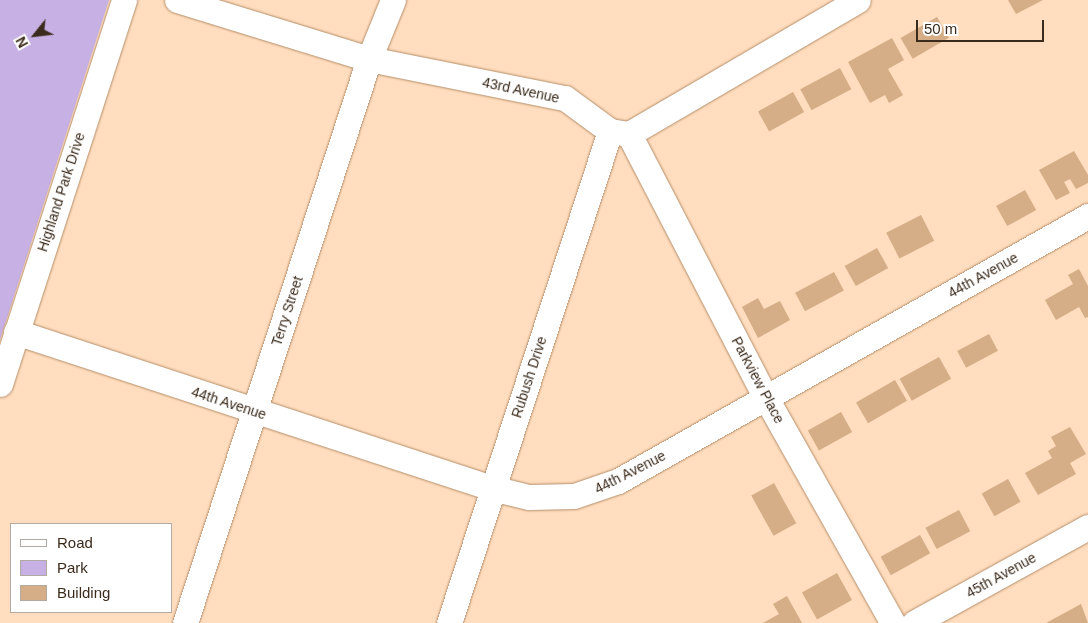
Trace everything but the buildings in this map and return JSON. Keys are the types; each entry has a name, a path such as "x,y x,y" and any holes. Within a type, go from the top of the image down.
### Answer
{"street":[{"name":"Highland Park Drive","path":"0,384 13,321 124,0"},
{"name":"43rd Avenue","path":"178,0 369,59 565,98 620,132"},
{"name":"Terry Street","path":"185,623 369,59 393,0"},
{"path":"620,132 858,0"},
{"name":"Parkview Place","path":"620,132 766,398 893,623"},
{"name":"Rubush Drive","path":"450,623 492,488 620,132"},
{"name":"44th Avenue","path":"13,321 254,411 492,488 550,498 593,491 618,481 1088,216"},
{"name":"45th Avenue","path":"914,623 1088,528"}],"green space":[{"path":"0,0 109,0 0,340"}]}
